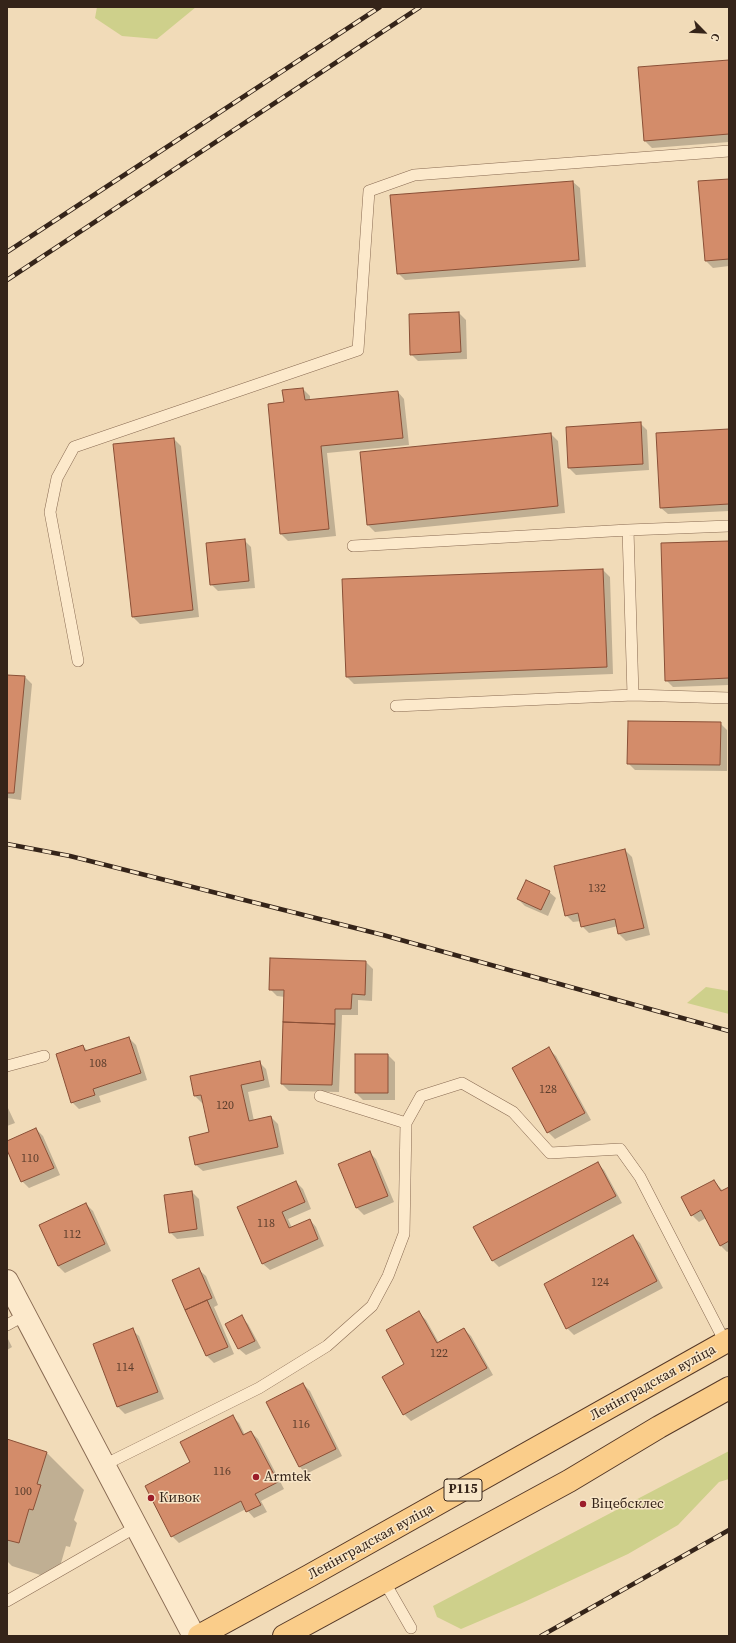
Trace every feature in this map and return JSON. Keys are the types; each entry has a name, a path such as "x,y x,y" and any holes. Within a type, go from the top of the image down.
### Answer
{"main road":[{"name":"Ленінградская вуліца","path":"199,1636 297,1583 727,1341"},
{"path":"284,1636 569,1481 659,1427 729,1388"}],"street":[{"path":"7,1281 16,1320 104,1465 194,1636"}],"lane":[{"path":"78,661 50,512 57,478 74,447 358,350 369,191 414,175 729,151"},
{"path":"353,546 628,530 729,526"},
{"path":"628,530 633,695"},
{"path":"396,706 633,695 729,698"},
{"path":"7,1066 44,1056"},
{"path":"104,1465 259,1388 327,1346 372,1306 388,1276 404,1234 406,1123 421,1096 462,1083 513,1112 550,1153 620,1149 640,1177 727,1341"},
{"path":"320,1096 406,1123"},
{"path":"7,1600 136,1527"},
{"path":"384,1581 411,1628"}],"green space":[{"path":"97,7 196,7 157,39 122,36 95,18"},
{"path":"706,987 729,991 729,1014 687,1003"},
{"path":"729,1451 729,1479 719,1482 678,1525 628,1554 522,1603 461,1629 437,1617 433,1606"}],"building":[{"path":"729,60 729,134 644,141 638,67"},
{"path":"729,179 729,259 705,261 698,181"},
{"path":"573,181 579,260 397,274 390,195"},
{"path":"459,312 461,352 410,355 409,314"},
{"path":"303,388 305,400 398,391 403,438 321,446 329,529 280,534 268,404 284,402 282,390"},
{"path":"641,422 643,464 568,468 566,427"},
{"path":"729,429 729,504 660,508 656,433"},
{"path":"551,433 558,506 367,525 360,452"},
{"path":"174,438 193,610 132,617 113,444"},
{"path":"245,539 249,581 210,585 206,543"},
{"path":"729,541 729,678 665,681 661,543"},
{"path":"603,569 607,667 346,677 342,579"},
{"path":"7,675 25,676 14,793 7,793"},
{"path":"628,721 721,722 720,765 627,764"},
{"path":"625,849 644,928 618,934 615,919 581,927 578,913 565,916 554,866"},
{"path":"526,880 550,891 541,910 517,899"},
{"path":"270,958 366,961 365,995 352,994 351,1009 335,1009 335,1024 283,1022 284,990 269,990"},
{"path":"283,1022 335,1024 332,1085 281,1084"},
{"path":"129,1037 141,1073 93,1089 95,1095 71,1103 56,1054 83,1045 85,1051"},
{"path":"549,1047 585,1113 547,1133 512,1068"},
{"path":"355,1054 388,1054 388,1093 355,1093"},
{"path":"260,1061 264,1080 241,1085 249,1121 271,1116 278,1147 195,1165 189,1137 209,1132 201,1095 194,1096 190,1076"},
{"path":"36,1128 54,1168 21,1182 7,1150 7,1141"},
{"path":"370,1151 388,1196 356,1208 338,1164"},
{"path":"598,1162 616,1196 492,1261 473,1227"},
{"path":"714,1180 721,1191 729,1187 729,1241 720,1246 701,1210 691,1216 681,1197"},
{"path":"296,1181 305,1202 282,1212 289,1228 310,1219 318,1239 262,1264 237,1207"},
{"path":"192,1191 197,1229 169,1233 164,1195"},
{"path":"86,1203 105,1244 58,1266 39,1225"},
{"path":"633,1235 657,1281 566,1329 544,1284"},
{"path":"199,1268 212,1298 185,1310 172,1280"},
{"path":"207,1300 228,1347 206,1356 185,1310"},
{"path":"419,1311 437,1343 464,1328 487,1368 403,1415 382,1377 404,1364 386,1330"},
{"path":"242,1315 255,1341 238,1349 225,1324"},
{"path":"133,1328 158,1392 117,1407 93,1344"},
{"path":"303,1383 336,1449 299,1467 266,1402"},
{"path":"233,1415 243,1435 251,1431 278,1482 255,1494 261,1505 246,1512 241,1501 171,1537 145,1486 190,1462 180,1442"},
{"path":"7,1439 47,1452 37,1484 41,1485 33,1510 29,1509 19,1543 7,1540"}],"railway":[{"path":"7,252 380,7"},
{"path":"7,280 420,7"},
{"path":"7,844 70,856 383,935 729,1031"},
{"path":"541,1636 729,1530"}],"place":[{"name":"Armtek","path":"256,1477"},
{"name":"Кивок","path":"151,1498"},
{"name":"Віцебсклес","path":"583,1504"}]}
